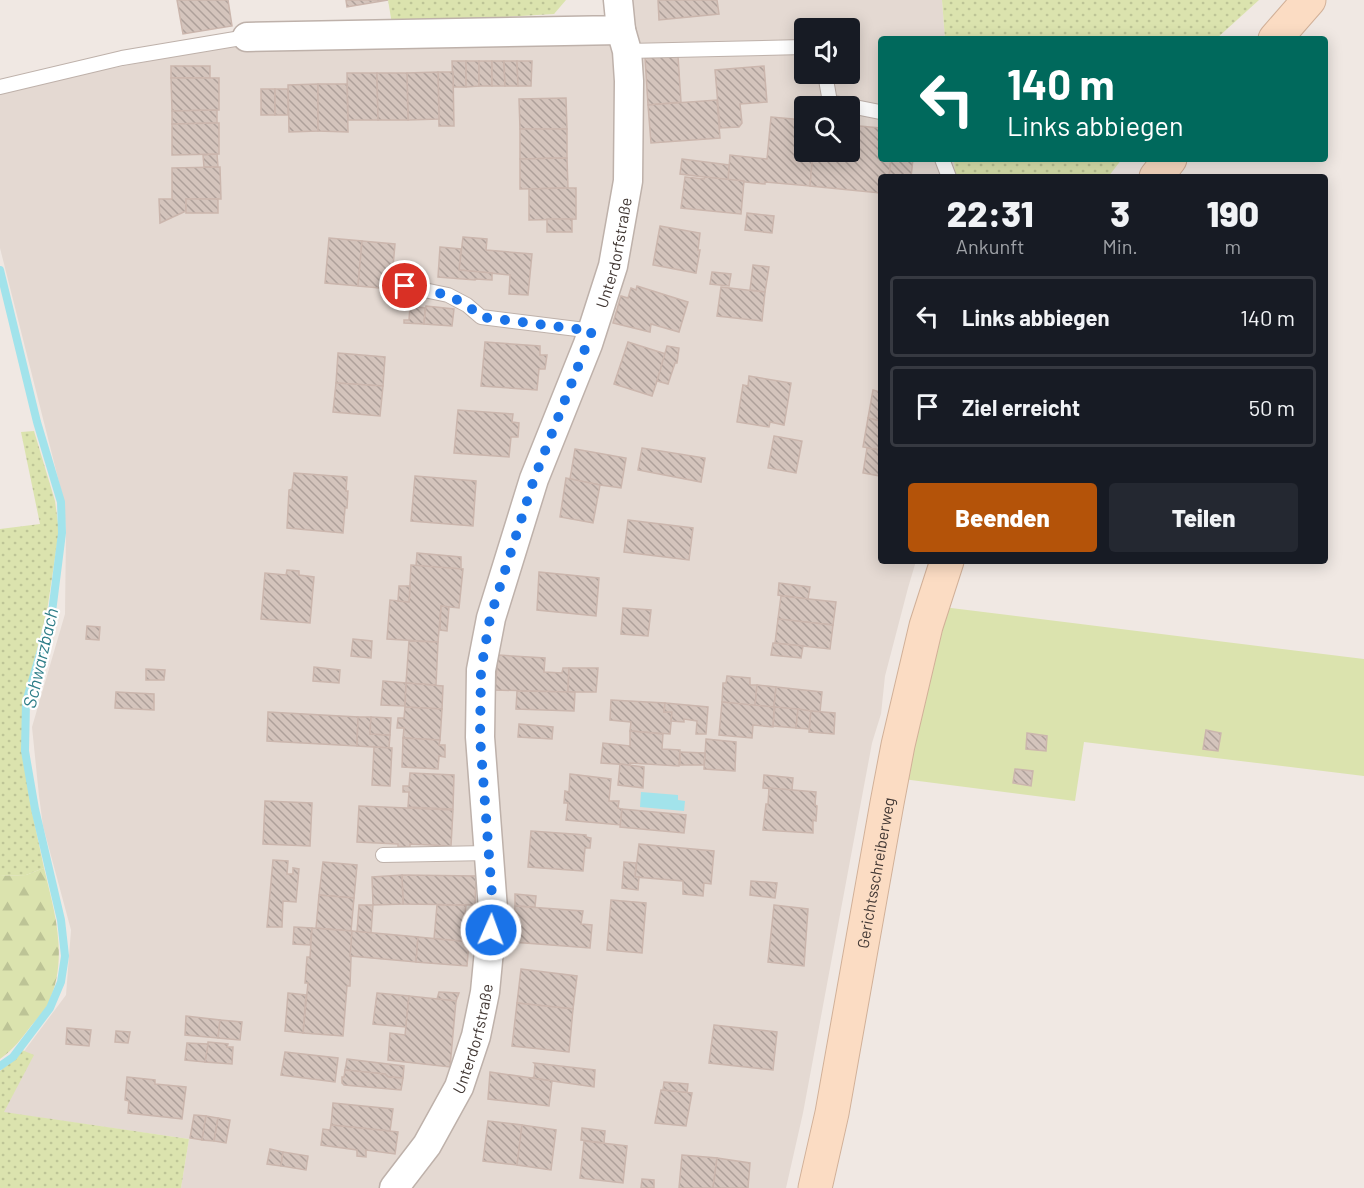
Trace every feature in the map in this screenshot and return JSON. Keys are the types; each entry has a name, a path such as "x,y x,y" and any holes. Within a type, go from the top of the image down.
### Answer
{"street":[{"name":"Unterdorfstraße","path":"394,1188 427,1145 459,1087 476,1036 485,992 493,909 480,737 481,670 490,618 534,479 592,331 614,266 628,180 629,81 618,0"},
{"path":"1278,36 1309,0"},
{"path":"247,37 624,40"},
{"path":"1158,174 1168,162"},
{"name":"Gerichtsschreiberweg","path":"815,1188 832,1113 898,745 926,626 945,564"}],"lane":[{"path":"0,87 122,58 247,37"},
{"path":"624,40 794,48"},
{"path":"827,84 830,102 878,112"},
{"path":"405,286 448,295 467,305 481,317 592,331"},
{"path":"383,855 489,854"}],"shaded area":[{"path":"612,0 942,0 945,36 878,36 878,162 954,162 955,174 878,174 878,564 915,564 885,676 881,714 872,743 803,1113 786,1188 181,1188 189,1139 0,1112 3,1072 25,1050 66,995 71,930 43,826 32,727 65,614 64,502 0,248 0,90 248,42 597,35"}],"green space":[{"path":"388,0 566,0 554,14 392,24"},
{"path":"942,0 1259,0 1219,36 945,36"},
{"path":"954,162 1120,162 1110,174 955,174"},
{"path":"34,431 55,501 59,531 47,611 24,699 22,747 30,802 44,868 26,875 0,876 0,529 40,524 21,432"},
{"path":"943,607 1364,659 1364,776 1084,742 1075,801 903,779"},
{"path":"44,868 56,919 58,970 48,1004 17,1044 0,1059 0,876 26,875"},
{"path":"22,1050 34,1055 4,1112 189,1139 181,1188 0,1188 0,1071"}],"water":[{"path":"641,792 678,795 678,800 685,801 684,811 640,807"}],"building":[{"path":"177,0 228,0 232,26 183,34"},
{"path":"346,0 388,0 347,7"},
{"path":"658,0 717,0 719,14 659,20"},
{"path":"678,56 681,102 648,105 645,58"},
{"path":"452,61 466,61 466,87 453,87"},
{"path":"466,61 479,61 479,86 466,87"},
{"path":"479,61 492,61 492,86 479,86"},
{"path":"492,61 504,61 505,86 492,86"},
{"path":"504,61 517,61 518,86 505,86"},
{"path":"517,61 532,61 531,86 518,86"},
{"path":"171,66 210,66 210,78 171,78"},
{"path":"764,66 767,102 740,104 742,123 739,127 720,128 715,70"},
{"path":"438,72 453,72 454,126 439,126"},
{"path":"438,72 439,119 408,120 407,73"},
{"path":"347,73 377,73 378,120 348,120"},
{"path":"377,73 407,73 408,120 378,120"},
{"path":"171,78 219,78 219,110 172,111"},
{"path":"318,84 318,131 289,132 288,85"},
{"path":"318,84 347,84 348,132 318,131"},
{"path":"261,89 275,89 275,115 261,115"},
{"path":"275,89 288,89 288,115 275,115"},
{"path":"566,98 567,129 520,129 519,99"},
{"path":"717,100 720,138 651,143 648,105"},
{"path":"217,110 217,123 172,124 172,111"},
{"path":"771,117 794,119 794,162 812,162 810,186 728,180 730,155 767,159"},
{"path":"219,123 219,154 172,155 172,124"},
{"path":"860,126 878,128 878,162 891,162 889,174 878,174 878,193 810,186 812,162 860,162"},
{"path":"520,129 567,129 567,158 520,159"},
{"path":"217,154 218,167 204,167 203,155"},
{"path":"567,158 568,188 520,189 520,159"},
{"path":"682,159 729,165 728,180 680,174"},
{"path":"891,162 913,162 911,174 889,174"},
{"path":"220,167 221,199 186,199 186,211 160,223 159,199 172,199 172,168"},
{"path":"685,177 744,181 741,214 681,208"},
{"path":"576,188 576,219 529,220 529,189"},
{"path":"186,199 218,199 218,213 186,213"},
{"path":"747,213 774,216 772,233 745,230"},
{"path":"547,219 572,219 572,232 547,232"},
{"path":"660,226 700,233 696,273 653,265"},
{"path":"463,237 487,239 486,250 532,254 528,295 509,294 510,275 459,270"},
{"path":"329,238 362,241 358,286 325,283"},
{"path":"362,241 395,244 391,289 358,286"},
{"path":"440,247 461,249 459,270 492,273 492,280 438,277"},
{"path":"753,265 769,267 765,292 750,290"},
{"path":"712,272 731,274 729,286 710,284"},
{"path":"637,286 688,302 679,332 651,324 650,332 613,323 621,296 628,298 631,288 636,290"},
{"path":"721,287 765,292 762,321 717,316"},
{"path":"410,306 425,308 424,324 404,323 404,320 409,320"},
{"path":"426,306 454,309 452,326 424,324"},
{"path":"485,342 540,346 540,355 547,355 545,369 539,369 537,390 481,386"},
{"path":"628,342 666,354 652,396 614,384"},
{"path":"667,346 679,348 677,363 675,363 668,384 657,381"},
{"path":"338,353 385,357 383,386 336,383"},
{"path":"749,376 791,383 784,425 770,422 769,427 737,422 743,385 748,386"},
{"path":"336,383 383,386 380,416 333,412"},
{"path":"873,390 878,391 878,420 868,418"},
{"path":"458,410 513,414 512,422 519,423 518,437 511,437 509,457 454,453"},
{"path":"868,418 878,420 878,450 863,447"},
{"path":"774,436 802,441 796,473 768,468"},
{"path":"642,448 705,458 701,482 638,470"},
{"path":"867,448 878,450 878,476 863,473"},
{"path":"575,449 626,458 621,488 570,479"},
{"path":"294,473 347,477 347,508 345,508 343,533 287,528 289,490 292,489"},
{"path":"415,476 476,481 473,526 411,521"},
{"path":"566,478 600,485 593,523 560,517"},
{"path":"628,520 693,528 689,560 624,552"},
{"path":"417,553 461,557 461,569 416,566"},
{"path":"411,565 463,569 459,608 441,606 438,642 387,639 390,600 409,602"},
{"path":"287,570 299,571 299,575 314,577 310,623 261,619 265,573 286,575"},
{"path":"539,572 599,578 596,616 537,610"},
{"path":"779,583 810,587 808,599 778,595"},
{"path":"399,586 410,586 409,602 398,601"},
{"path":"781,596 836,602 833,625 778,619"},
{"path":"441,606 449,607 447,631 440,630"},
{"path":"623,608 651,610 648,636 621,634"},
{"path":"778,619 833,625 830,649 775,643"},
{"path":"87,626 100,627 99,640 86,639"},
{"path":"353,639 372,641 371,658 351,656"},
{"path":"409,641 438,642 436,685 406,683"},
{"path":"773,643 803,646 801,658 771,655"},
{"path":"498,655 545,658 544,672 562,673 563,668 569,668 568,692 495,690"},
{"path":"314,667 340,670 339,683 313,681"},
{"path":"569,668 598,668 596,692 568,692"},
{"path":"146,669 165,670 164,680 146,680"},
{"path":"727,676 750,678 750,685 757,685 755,706 722,702 723,683 726,683"},
{"path":"383,681 406,683 405,706 381,705"},
{"path":"406,683 443,686 442,709 405,707"},
{"path":"757,685 776,687 774,707 755,706"},
{"path":"776,687 822,692 820,712 774,707"},
{"path":"517,691 575,692 574,711 516,709"},
{"path":"116,692 154,694 154,710 115,708"},
{"path":"611,700 665,703 664,712 672,712 670,734 630,731 631,722 610,720"},
{"path":"722,702 774,707 773,727 753,725 752,738 719,735"},
{"path":"665,703 708,707 706,734 696,734 697,721 684,719 684,722 671,721 672,712 664,712"},
{"path":"405,707 442,709 440,740 403,738 404,728 397,728 398,718 404,718"},
{"path":"775,707 798,709 796,728 773,726"},
{"path":"798,709 811,711 809,729 796,728"},
{"path":"811,711 835,713 834,734 809,732"},
{"path":"268,712 358,717 357,746 267,741"},
{"path":"358,717 371,717 370,734 390,735 389,748 357,746"},
{"path":"371,717 391,718 390,735 370,734"},
{"path":"519,724 553,727 552,739 518,737"},
{"path":"1206,730 1221,733 1218,751 1203,749"},
{"path":"630,731 663,734 662,749 680,750 679,766 601,763 603,743 630,746"},
{"path":"1027,733 1047,736 1046,751 1026,749"},
{"path":"403,738 440,740 439,745 445,745 445,757 439,756 438,769 402,767"},
{"path":"706,739 736,742 735,771 704,769"},
{"path":"374,747 392,748 390,786 372,785"},
{"path":"680,752 705,753 704,765 680,765"},
{"path":"620,764 644,767 643,788 618,785"},
{"path":"1015,769 1033,771 1031,786 1013,783"},
{"path":"410,773 454,775 453,809 408,807 409,792 403,792 403,786 409,786"},
{"path":"570,774 611,779 609,801 619,801 618,808 622,809 621,825 566,820 568,803 564,803 565,791 569,792"},
{"path":"764,775 793,778 792,790 763,788"},
{"path":"769,788 816,792 816,821 813,820 813,833 763,830"},
{"path":"265,801 312,803 310,846 263,844"},
{"path":"359,806 453,810 451,846 410,844 410,847 398,847 398,844 357,842"},
{"path":"622,809 686,815 684,833 620,827"},
{"path":"531,831 586,835 591,838 590,848 585,848 583,871 528,867"},
{"path":"639,844 714,851 711,884 704,883 703,896 683,894 683,881 635,877"},
{"path":"273,860 288,861 287,874 293,874 293,868 299,869 296,902 283,901 282,927 267,927"},
{"path":"323,862 357,865 354,898 319,895"},
{"path":"624,862 636,863 635,877 639,877 638,890 622,888"},
{"path":"402,875 476,876 475,905 403,904"},
{"path":"402,875 403,904 373,905 372,877"},
{"path":"751,881 777,883 775,898 750,895"},
{"path":"515,894 536,896 535,907 515,906"},
{"path":"319,895 354,898 351,931 316,928"},
{"path":"611,900 646,903 642,953 607,950"},
{"path":"359,905 373,905 371,933 357,932"},
{"path":"437,905 466,905 462,941 434,939"},
{"path":"774,905 808,909 804,966 768,962"},
{"path":"515,906 583,911 581,924 592,925 590,948 512,942"},
{"path":"294,927 312,928 310,945 293,944"},
{"path":"312,928 352,931 350,986 347,986 343,1036 303,1033 308,983 305,983 307,957 310,957"},
{"path":"352,931 418,937 416,962 350,956"},
{"path":"418,937 469,942 467,966 416,962"},
{"path":"521,969 577,976 573,1009 517,1003"},
{"path":"439,992 459,993 456,1001 437,999"},
{"path":"288,993 306,995 303,1033 285,1031"},
{"path":"377,993 409,996 406,1027 373,1024"},
{"path":"409,996 456,1001 450,1067 388,1060 390,1033 405,1035"},
{"path":"517,1003 573,1009 569,1052 512,1046"},
{"path":"186,1016 220,1020 218,1038 185,1035"},
{"path":"220,1020 242,1022 240,1040 218,1038"},
{"path":"714,1025 777,1032 773,1070 709,1063"},
{"path":"67,1028 91,1030 89,1046 66,1044"},
{"path":"116,1031 130,1032 128,1043 115,1042"},
{"path":"208,1042 228,1044 227,1047 233,1047 232,1064 205,1062"},
{"path":"187,1043 208,1044 205,1062 185,1060"},
{"path":"285,1052 338,1058 335,1082 281,1075"},
{"path":"347,1059 404,1066 403,1078 345,1070"},
{"path":"534,1063 595,1070 594,1087 532,1078 534,1077"},
{"path":"345,1070 403,1078 401,1090 344,1085 342,1077 344,1077"},
{"path":"490,1072 552,1081 549,1106 488,1099"},
{"path":"127,1077 155,1080 155,1084 186,1087 182,1119 128,1113 129,1101 125,1100"},
{"path":"664,1082 688,1084 687,1093 663,1090"},
{"path":"661,1090 692,1093 686,1126 655,1123"},
{"path":"333,1103 393,1109 390,1131 331,1125"},
{"path":"194,1115 206,1116 202,1140 190,1138"},
{"path":"206,1116 218,1118 214,1141 202,1140"},
{"path":"218,1118 230,1120 226,1143 214,1141"},
{"path":"488,1121 522,1125 517,1165 483,1161"},
{"path":"331,1125 398,1132 395,1154 366,1150 366,1157 357,1156 357,1150 321,1145 323,1129 330,1130"},
{"path":"522,1125 556,1130 551,1170 517,1165"},
{"path":"582,1128 605,1131 604,1143 581,1140"},
{"path":"584,1141 627,1146 623,1183 580,1178"},
{"path":"270,1149 283,1152 281,1166 267,1164"},
{"path":"283,1152 308,1156 306,1170 281,1166"},
{"path":"682,1155 717,1158 713,1188 679,1188"},
{"path":"717,1158 750,1163 748,1188 713,1188"},
{"path":"642,1179 654,1180 654,1188 641,1188"}],"waterway":[{"name":"Schwarzbach","path":"0,270 37,422 61,502 62,533 52,612 26,702 25,751 35,809 61,920 65,956 61,982 50,1008 13,1057 0,1066"}],"route":[{"path":"405,286 448,295 467,305 481,317 592,331 534,479 490,618 481,670 480,737 493,909 491,930"}]}
